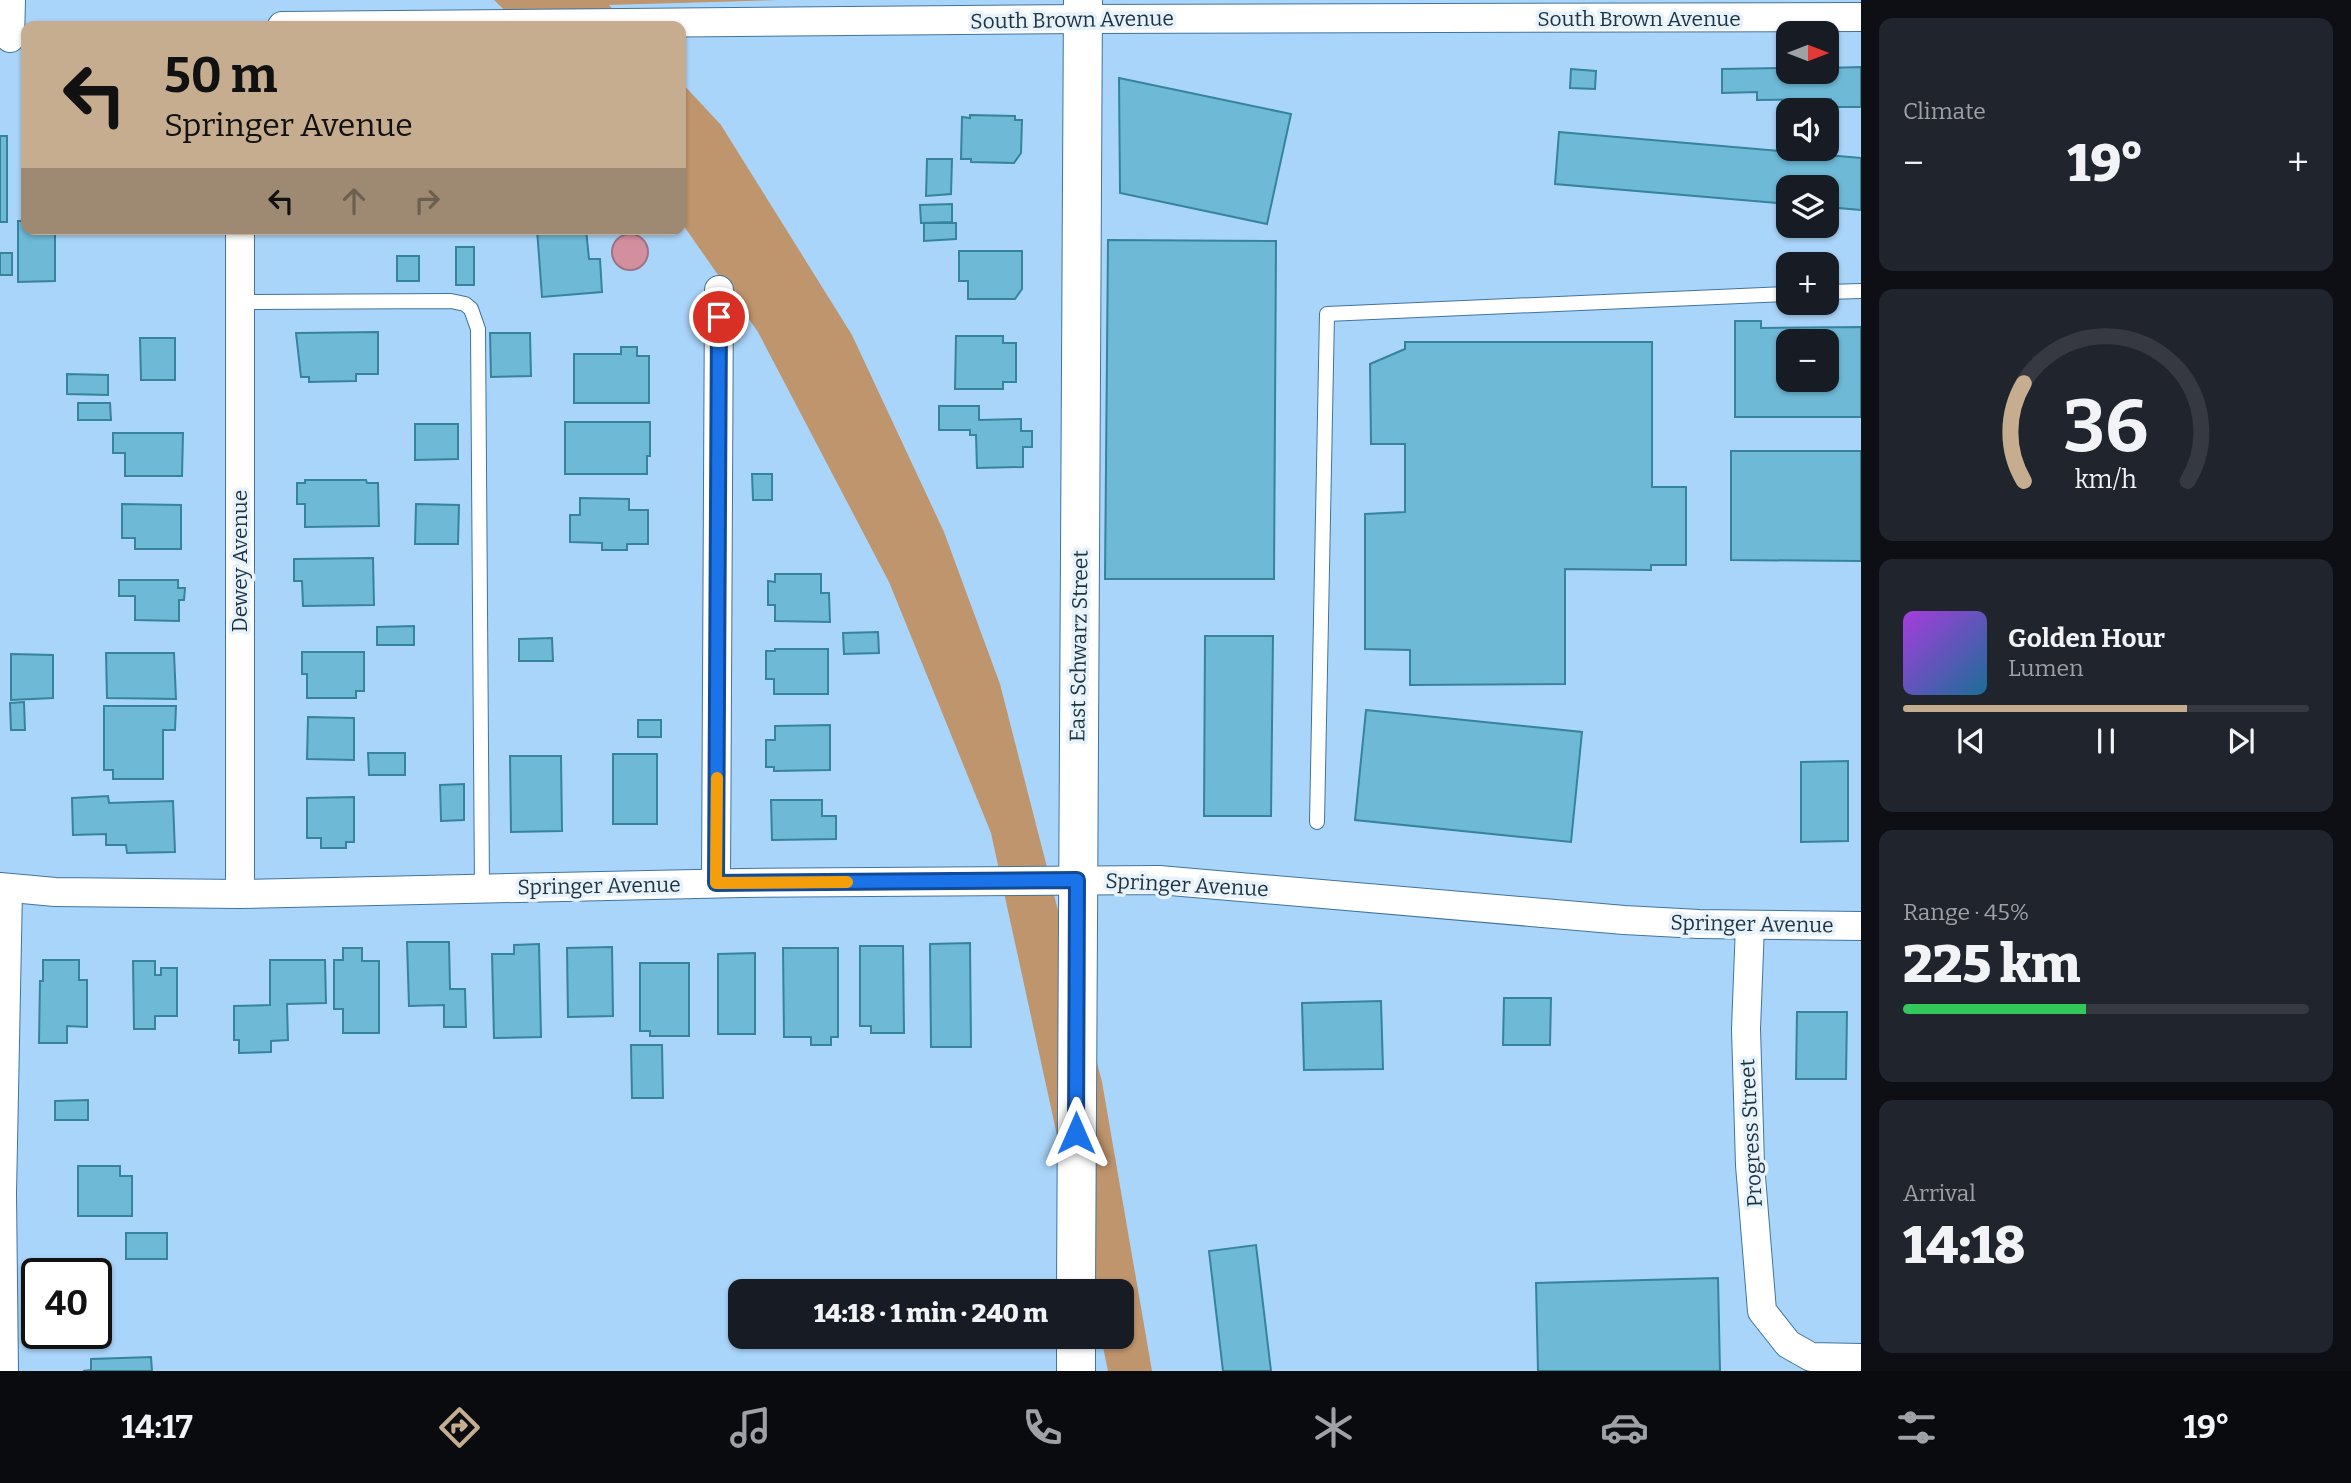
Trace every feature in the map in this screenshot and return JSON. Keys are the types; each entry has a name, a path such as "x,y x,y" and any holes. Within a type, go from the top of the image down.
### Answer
{"street":[{"path":"11,0 12,39"},
{"name":"South Brown Avenue","path":"518,21 1084,9 1626,10 1861,18"},
{"name":"East Schwarz Street","path":"1076,1279 1084,9"},
{"name":"Dewey Avenue","path":"240,235 240,894"},
{"path":"716,883 719,290"},
{"name":"Springer Avenue","path":"4,888 240,894 716,883 1159,880 1504,911 1749,925 1861,926"},
{"path":"4,888 4,1371"},
{"name":"Progress Street","path":"1749,925 1746,1029 1750,1165 1762,1311 1788,1344 1811,1357 1861,1358"},
{"path":"1076,1349 1076,1371"}],"lane":[{"path":"1839,292 1861,291"},
{"path":"1317,822 1327,314 1776,295"},
{"path":"240,302 451,301 465,304 475,318 478,329 482,889"}],"shaded area":[{"path":"494,0 780,0 609,5 624,21 516,21"},
{"path":"686,87 721,125 852,335 944,532 1000,684 1102,1082 1152,1371 1108,1371 1103,1349 1134,1349 1134,1279 1088,1279 991,833 889,582 758,332 686,229"},
{"path":"623,235 637,235 647,245 647,259 637,269 623,269 613,259 613,245"}],"building":[{"path":"1861,67 1861,107 1839,107 1839,98 1757,100 1757,92 1722,93 1722,69 1776,68 1776,84 1839,84 1839,68"},
{"path":"1571,69 1596,71 1595,89 1570,88"},
{"path":"1119,78 1291,114 1267,224 1120,193"},
{"path":"970,115 1015,116 1015,120 1022,120 1021,153 1014,163 971,162 971,159 961,159 962,117 970,118"},
{"path":"1559,132 1776,151 1776,161 1839,161 1839,156 1861,158 1861,210 1839,208 1839,175 1776,175 1776,203 1555,184"},
{"path":"0,136 7,136 7,222 0,222"},
{"path":"927,159 952,159 951,194 926,196"},
{"path":"952,204 952,222 921,223 920,205"},
{"path":"18,221 21,221 21,235 55,235 55,281 18,282"},
{"path":"924,223 956,223 956,239 924,241"},
{"path":"537,235 587,235 589,259 600,259 602,292 542,297"},
{"path":"1108,240 1276,241 1274,579 1105,579"},
{"path":"456,247 474,247 474,285 456,285"},
{"path":"959,251 1022,251 1022,289 1015,299 968,299 968,281 959,281"},
{"path":"0,253 12,253 12,275 0,275"},
{"path":"397,256 419,256 419,281 397,281"},
{"path":"1735,321 1761,321 1761,328 1861,327 1861,417 1735,417"},
{"path":"378,332 378,374 356,374 356,381 309,382 309,377 301,377 296,333"},
{"path":"490,333 530,333 531,376 491,377"},
{"path":"956,336 1003,336 1003,343 1016,343 1016,382 1003,382 1003,389 955,389"},
{"path":"140,338 175,338 175,380 141,380"},
{"path":"1405,342 1652,342 1652,487 1686,487 1686,565 1651,565 1651,570 1565,569 1565,684 1410,685 1410,650 1365,649 1365,514 1405,512 1405,444 1371,444 1370,364 1405,349"},
{"path":"621,347 637,347 637,356 649,356 649,403 574,403 574,354 621,354"},
{"path":"67,374 108,375 108,395 67,394"},
{"path":"78,403 110,403 111,420 78,420"},
{"path":"939,406 979,406 979,420 1021,419 1021,431 1032,431 1032,447 1023,447 1023,467 977,468 976,435 970,435 970,430 939,430"},
{"path":"565,422 650,422 647,474 565,474"},
{"path":"415,424 458,424 458,459 415,460"},
{"path":"113,433 183,433 182,476 125,476 125,453 113,453"},
{"path":"1731,451 1861,451 1861,561 1731,560"},
{"path":"752,474 772,474 772,500 753,500"},
{"path":"305,480 366,480 367,483 378,483 379,526 305,527 305,504 297,504 297,483 305,483"},
{"path":"580,498 629,499 629,510 648,510 648,544 627,544 627,550 602,550 602,543 570,542 570,515 580,515"},
{"path":"122,504 181,505 181,549 135,549 135,538 122,538"},
{"path":"416,504 459,505 458,544 415,544"},
{"path":"373,558 374,605 303,606 302,581 294,581 294,559"},
{"path":"775,574 821,574 821,593 829,593 830,622 775,621 775,605 768,605 768,581 775,582"},
{"path":"119,580 178,580 178,588 185,588 184,600 179,600 179,621 135,620 135,596 119,596"},
{"path":"414,626 414,645 377,645 377,627"},
{"path":"878,632 879,653 844,654 843,633"},
{"path":"1205,636 1273,636 1271,816 1204,816"},
{"path":"552,638 553,661 519,661 519,639"},
{"path":"828,649 828,694 774,694 774,679 766,679 766,651"},
{"path":"302,652 364,652 364,691 356,691 356,698 307,698 307,674 302,674"},
{"path":"106,653 174,653 176,699 107,698"},
{"path":"11,654 53,655 53,698 11,700"},
{"path":"24,702 25,730 11,730 10,703"},
{"path":"104,706 176,706 175,730 163,730 163,779 113,779 113,770 104,770"},
{"path":"1366,710 1582,732 1571,842 1355,820"},
{"path":"308,717 354,718 354,760 307,759"},
{"path":"638,720 661,720 661,737 638,737"},
{"path":"830,725 830,770 774,771 774,767 766,767 766,740 775,740 775,726"},
{"path":"368,753 405,753 405,775 369,775"},
{"path":"613,754 657,754 657,824 613,824"},
{"path":"510,756 561,756 562,831 511,832"},
{"path":"1848,761 1848,841 1801,842 1801,762"},
{"path":"464,784 464,820 441,821 440,785"},
{"path":"108,796 109,803 173,801 175,852 127,853 126,845 106,845 106,834 73,835 72,798"},
{"path":"354,797 354,842 346,842 346,848 321,848 321,838 307,838 307,798"},
{"path":"771,800 822,800 822,816 836,816 836,839 772,840"},
{"path":"407,942 449,942 450,989 465,989 466,1027 444,1027 444,1005 409,1006"},
{"path":"970,943 971,1047 931,1047 930,944"},
{"path":"539,944 541,1037 494,1038 492,954 514,954 514,945"},
{"path":"860,946 903,946 904,1033 871,1033 871,1026 860,1026"},
{"path":"612,947 613,1016 568,1017 567,948"},
{"path":"343,948 362,948 362,961 379,961 379,1033 343,1033 343,1009 334,1009 334,960 343,960"},
{"path":"783,948 838,948 838,1037 831,1037 831,1045 811,1045 811,1037 784,1037"},
{"path":"755,953 755,1034 718,1034 718,954"},
{"path":"43,960 79,960 79,980 87,980 87,1027 67,1026 67,1043 39,1043"},
{"path":"270,960 325,960 326,1003 287,1004 288,1040 271,1041 271,1052 239,1053 239,1040 234,1040 234,1006 270,1005"},
{"path":"133,961 155,961 155,975 161,975 161,968 177,968 177,1016 155,1016 155,1029 134,1029"},
{"path":"640,963 689,963 689,1036 650,1036 650,1031 640,1031"},
{"path":"1504,998 1551,998 1550,1045 1503,1045"},
{"path":"1381,1001 1383,1069 1304,1070 1302,1003"},
{"path":"1797,1012 1847,1012 1846,1079 1796,1079"},
{"path":"631,1045 662,1045 663,1098 632,1098"},
{"path":"88,1100 88,1120 55,1120 55,1101"},
{"path":"78,1166 120,1166 120,1176 132,1176 132,1216 78,1216"},
{"path":"126,1233 167,1233 167,1259 126,1259"},
{"path":"1256,1245 1271,1371 1223,1371 1209,1251"},
{"path":"1718,1278 1720,1371 1538,1371 1536,1283"},
{"path":"151,1357 152,1371 83,1371 91,1370 91,1359"}],"slow traffic":[{"path":"717,778 716,883 847,882"}],"route":[{"path":"719,317 716,883 1077,880 1076,1133"}]}
